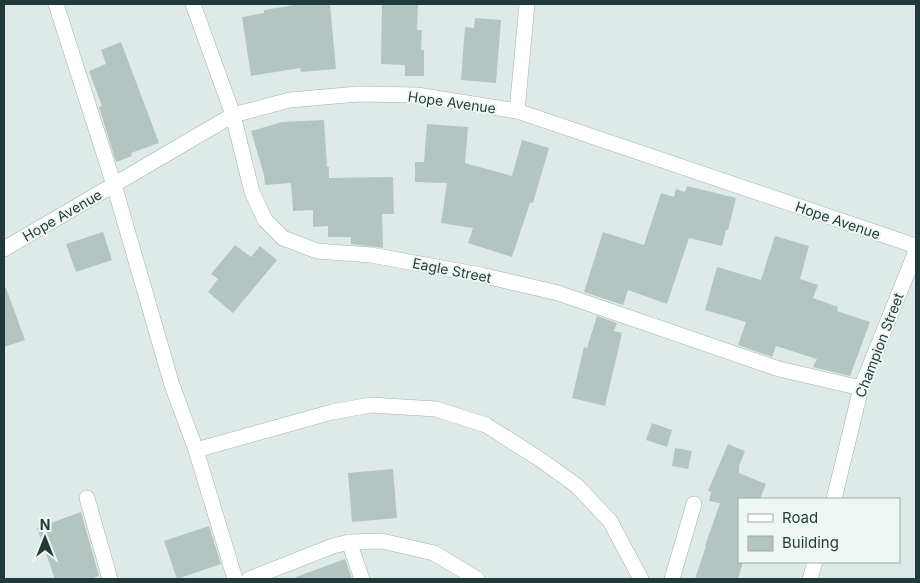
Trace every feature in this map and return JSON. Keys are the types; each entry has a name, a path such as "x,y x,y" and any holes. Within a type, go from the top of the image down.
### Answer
{"street":[{"path":"56,4 114,185 172,385 196,450 235,579"},
{"name":"Eagle Street","path":"193,4 233,115 252,192 265,220 283,238 317,251 371,255 481,275 558,292 779,369 861,388"},
{"path":"516,111 527,4"},
{"name":"Hope Avenue","path":"4,249 233,115 290,100 358,94 416,95 516,111 916,246"},
{"name":"Champion Street","path":"834,498 861,388 916,251"},
{"path":"196,450 332,412 371,404 436,409 486,424 577,486 610,521 641,579"},
{"path":"87,498 110,579"},
{"path":"672,579 694,504"},
{"path":"249,579 333,546 349,542 382,541 434,553 477,579"},
{"path":"349,542 362,579"},
{"path":"810,579 815,563"}],"building":[{"path":"295,4 330,4 336,69 301,72 300,68 251,76 242,17 264,13 264,10"},
{"path":"382,4 418,4 417,30 422,30 421,50 424,50 424,76 405,76 405,65 381,64"},
{"path":"475,18 501,20 496,83 461,80 465,27 474,28"},
{"path":"121,42 159,143 131,153 132,156 116,162 99,107 102,106 89,71 106,64 101,50"},
{"path":"324,120 329,178 393,177 394,214 382,214 383,248 351,244 351,237 328,237 328,226 313,227 313,210 293,211 291,183 265,185 264,175 251,131 282,122"},
{"path":"427,124 468,127 465,163 512,176 522,140 549,148 533,203 530,203 512,257 468,243 473,228 441,223 447,183 415,182 415,162 424,162"},
{"path":"687,186 736,198 722,246 689,238 667,304 628,290 623,305 584,292 603,232 644,245 661,193 674,197 676,189 685,192"},
{"path":"103,232 112,260 76,272 66,244"},
{"path":"775,236 809,246 800,279 818,285 813,298 838,307 837,311 870,322 850,376 813,367 817,359 776,346 772,357 738,345 746,322 705,310 717,267 761,280"},
{"path":"235,245 251,257 260,246 277,260 233,313 208,292 218,279 211,274"},
{"path":"4,288 6,288 25,340 4,347"},
{"path":"597,316 617,323 614,331 622,333 605,406 572,398 584,347 587,348"},
{"path":"652,423 672,430 667,447 646,440"},
{"path":"728,444 745,451 739,466 739,473 766,484 760,498 738,498 738,563 743,563 738,579 695,579 720,503 709,501 711,492 708,491"},
{"path":"675,448 692,451 688,469 672,466"},
{"path":"393,469 397,518 352,522 348,473"},
{"path":"81,512 99,576 90,579 55,579 37,528"},
{"path":"209,526 221,564 177,579 164,541"},
{"path":"345,559 352,579 296,579 296,577"}]}
